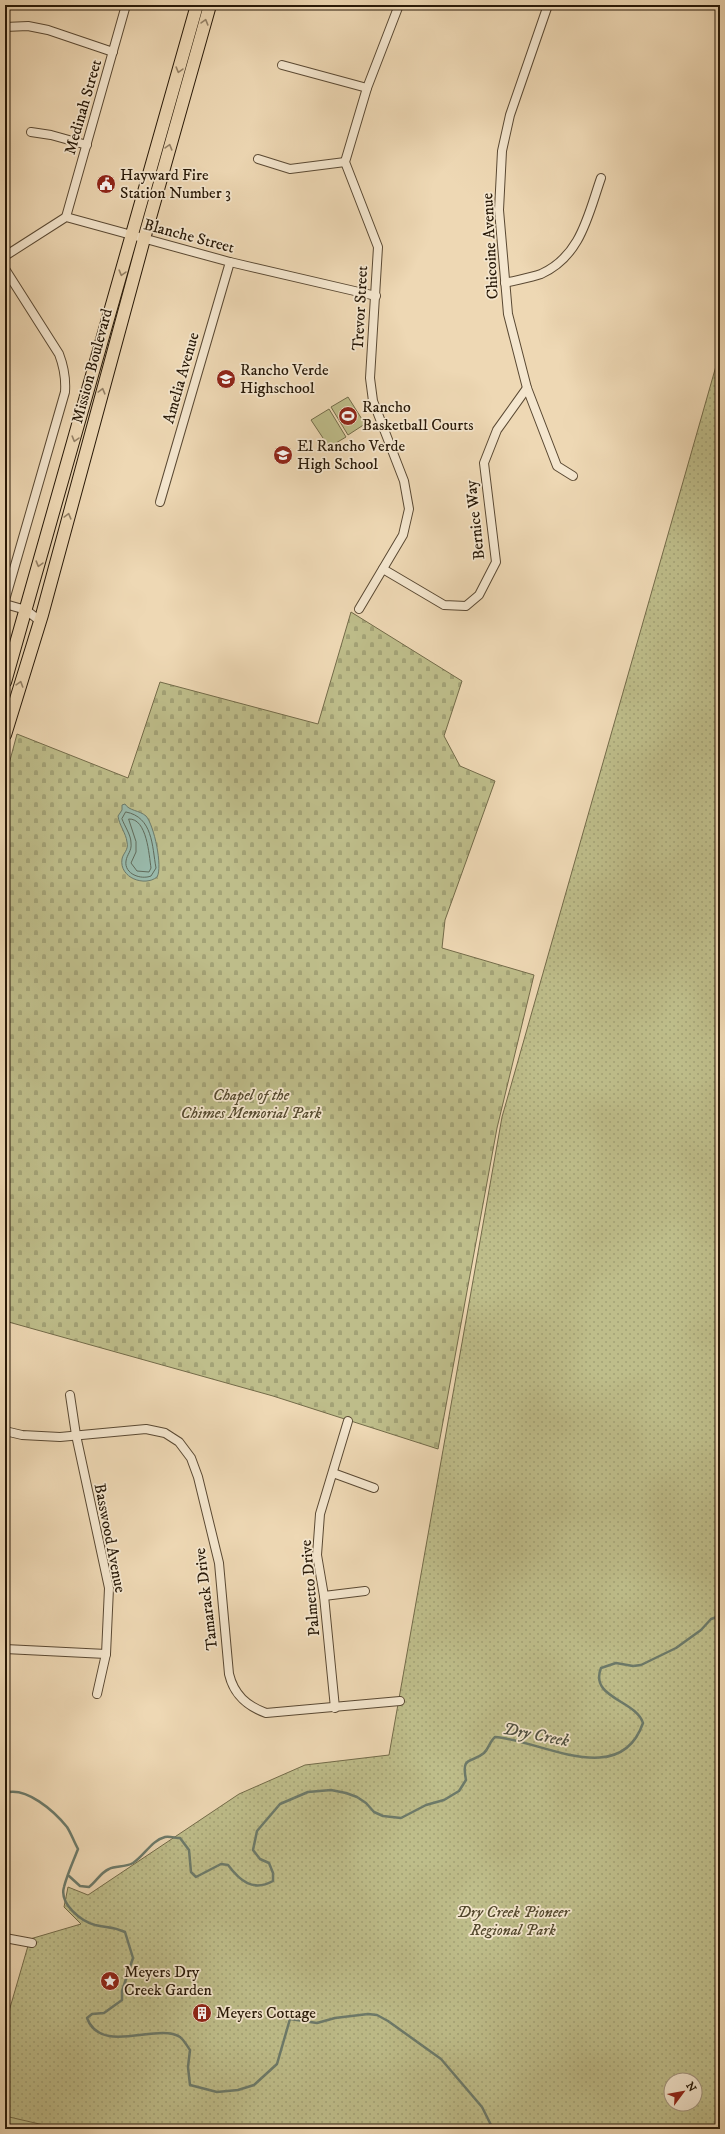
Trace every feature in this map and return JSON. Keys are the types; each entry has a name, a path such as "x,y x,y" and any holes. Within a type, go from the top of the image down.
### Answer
{"main road":[{"name":"Mission Boulevard","path":"5,735 40,621 197,5"},
{"name":"Mission Boulevard","path":"5,682 138,237 210,5"}],"street":[{"name":"Medinah Street","path":"66,217 126,5"},
{"path":"258,159 290,169 345,162 367,88 399,5"},
{"name":"Chicoine Avenue","path":"548,5 510,115 502,151 500,210 508,314 527,388 558,466 573,476"},
{"path":"5,27 28,26 48,30 113,52"},
{"path":"282,65 367,88"},
{"path":"31,132 50,135 87,145"},
{"name":"Trevor Street","path":"345,162 378,247 370,378 373,401 404,480 409,509 403,535 359,609"},
{"path":"505,283 541,274 567,255 582,235 601,178"},
{"path":"5,256 66,217"},
{"name":"Blanche Street","path":"66,217 230,262 376,296"},
{"name":"Amelia Avenue","path":"160,502 230,262"},
{"path":"5,269 59,354 64,366 66,380 65,392 5,600"},
{"name":"Bernice Way","path":"383,569 444,605 466,606 479,595 496,562 484,463 498,430 527,388"},
{"path":"5,604 26,610 40,621"},
{"name":"Basswood Avenue","path":"70,1395 76,1435 109,1588 106,1654 97,1694"},
{"name":"Palmetto Drive","path":"335,1708 324,1596 318,1555 320,1514 348,1422"},
{"name":"Tamarack Drive","path":"5,1431 22,1435 76,1435 146,1429 164,1433 179,1442 191,1458 198,1477 219,1563 229,1674 232,1687 254,1709 266,1714 400,1702"},
{"path":"333,1473 374,1488"},
{"path":"324,1596 365,1591"},
{"path":"5,1649 106,1654"},
{"path":"5,1938 32,1943"}],"green space":[{"name":"Dry Creek Pioneer Regional Park","path":"720,352 720,2129 5,2129 5,2025 30,1939 81,1924 64,1907 68,1887 88,1895 239,1794 305,1765 389,1755 502,1117"},
{"name":"Rancho Basketball Courts","path":"348,397 365,424 348,435 331,407"},
{"name":"Rancho Basketball Courts","path":"329,409 346,437 329,447 311,420"},
{"name":"Chapel of the Chimes Memorial Park","path":"351,612 462,681 444,736 460,766 495,781 445,920 442,948 534,975 497,1128 438,1449 273,1396 5,1321 5,779 17,734 128,778 160,682 318,724"},
{"path":"5,2116 61,2129 5,2129"}],"water":[{"path":"125,804 129,808 146,816 152,828 157,846 159,872 157,877 152,880 140,881 134,879 129,876 122,866 122,859 127,849 127,845 118,816 122,810 122,805"}],"waterway":[{"name":"Dry Creek","path":"69,1876 80,1886 89,1887 106,1871 133,1863 156,1841 168,1837 180,1838 189,1850 191,1872 196,1877 221,1864 228,1865 237,1876 248,1883 253,1885 266,1884 273,1881 273,1873 269,1863 260,1859 253,1850 257,1831 280,1804 308,1792 331,1790 346,1793 357,1797 366,1803 374,1812 383,1816 401,1818 426,1805 444,1800 459,1791 466,1780 466,1763 484,1753 495,1737 577,1756 598,1758 616,1754 632,1743 643,1723 639,1715 632,1709 607,1693 599,1678 601,1668 616,1663 633,1666 641,1665 676,1648 701,1630 711,1619 720,1616"},
{"path":"5,1793 22,1793 30,1796 47,1807 67,1827 78,1849 63,1893 65,1900 72,1911 89,1923 125,1932 133,1958 122,1991 122,2000 104,2013 92,2014 87,2018 94,2029 104,2035 117,2037 158,2033 170,2033 180,2037 190,2050 188,2067 190,2085 217,2092 238,2090 254,2085 277,2064 290,2019 317,2023 335,2018 368,2014 377,2015 388,2021 441,2059 482,2107 493,2129"}],"place":[{"name":"Hayward Fire Station Number 3","path":"106,184"},
{"name":"Rancho Verde Highschool","path":"226,379"},
{"name":"Rancho Basketball Courts","path":"348,416"},
{"name":"El Rancho Verde High School","path":"283,455"},
{"name":"Meyers Dry Creek Garden","path":"110,1981"},
{"name":"Meyers Cottage","path":"202,2013"}]}
